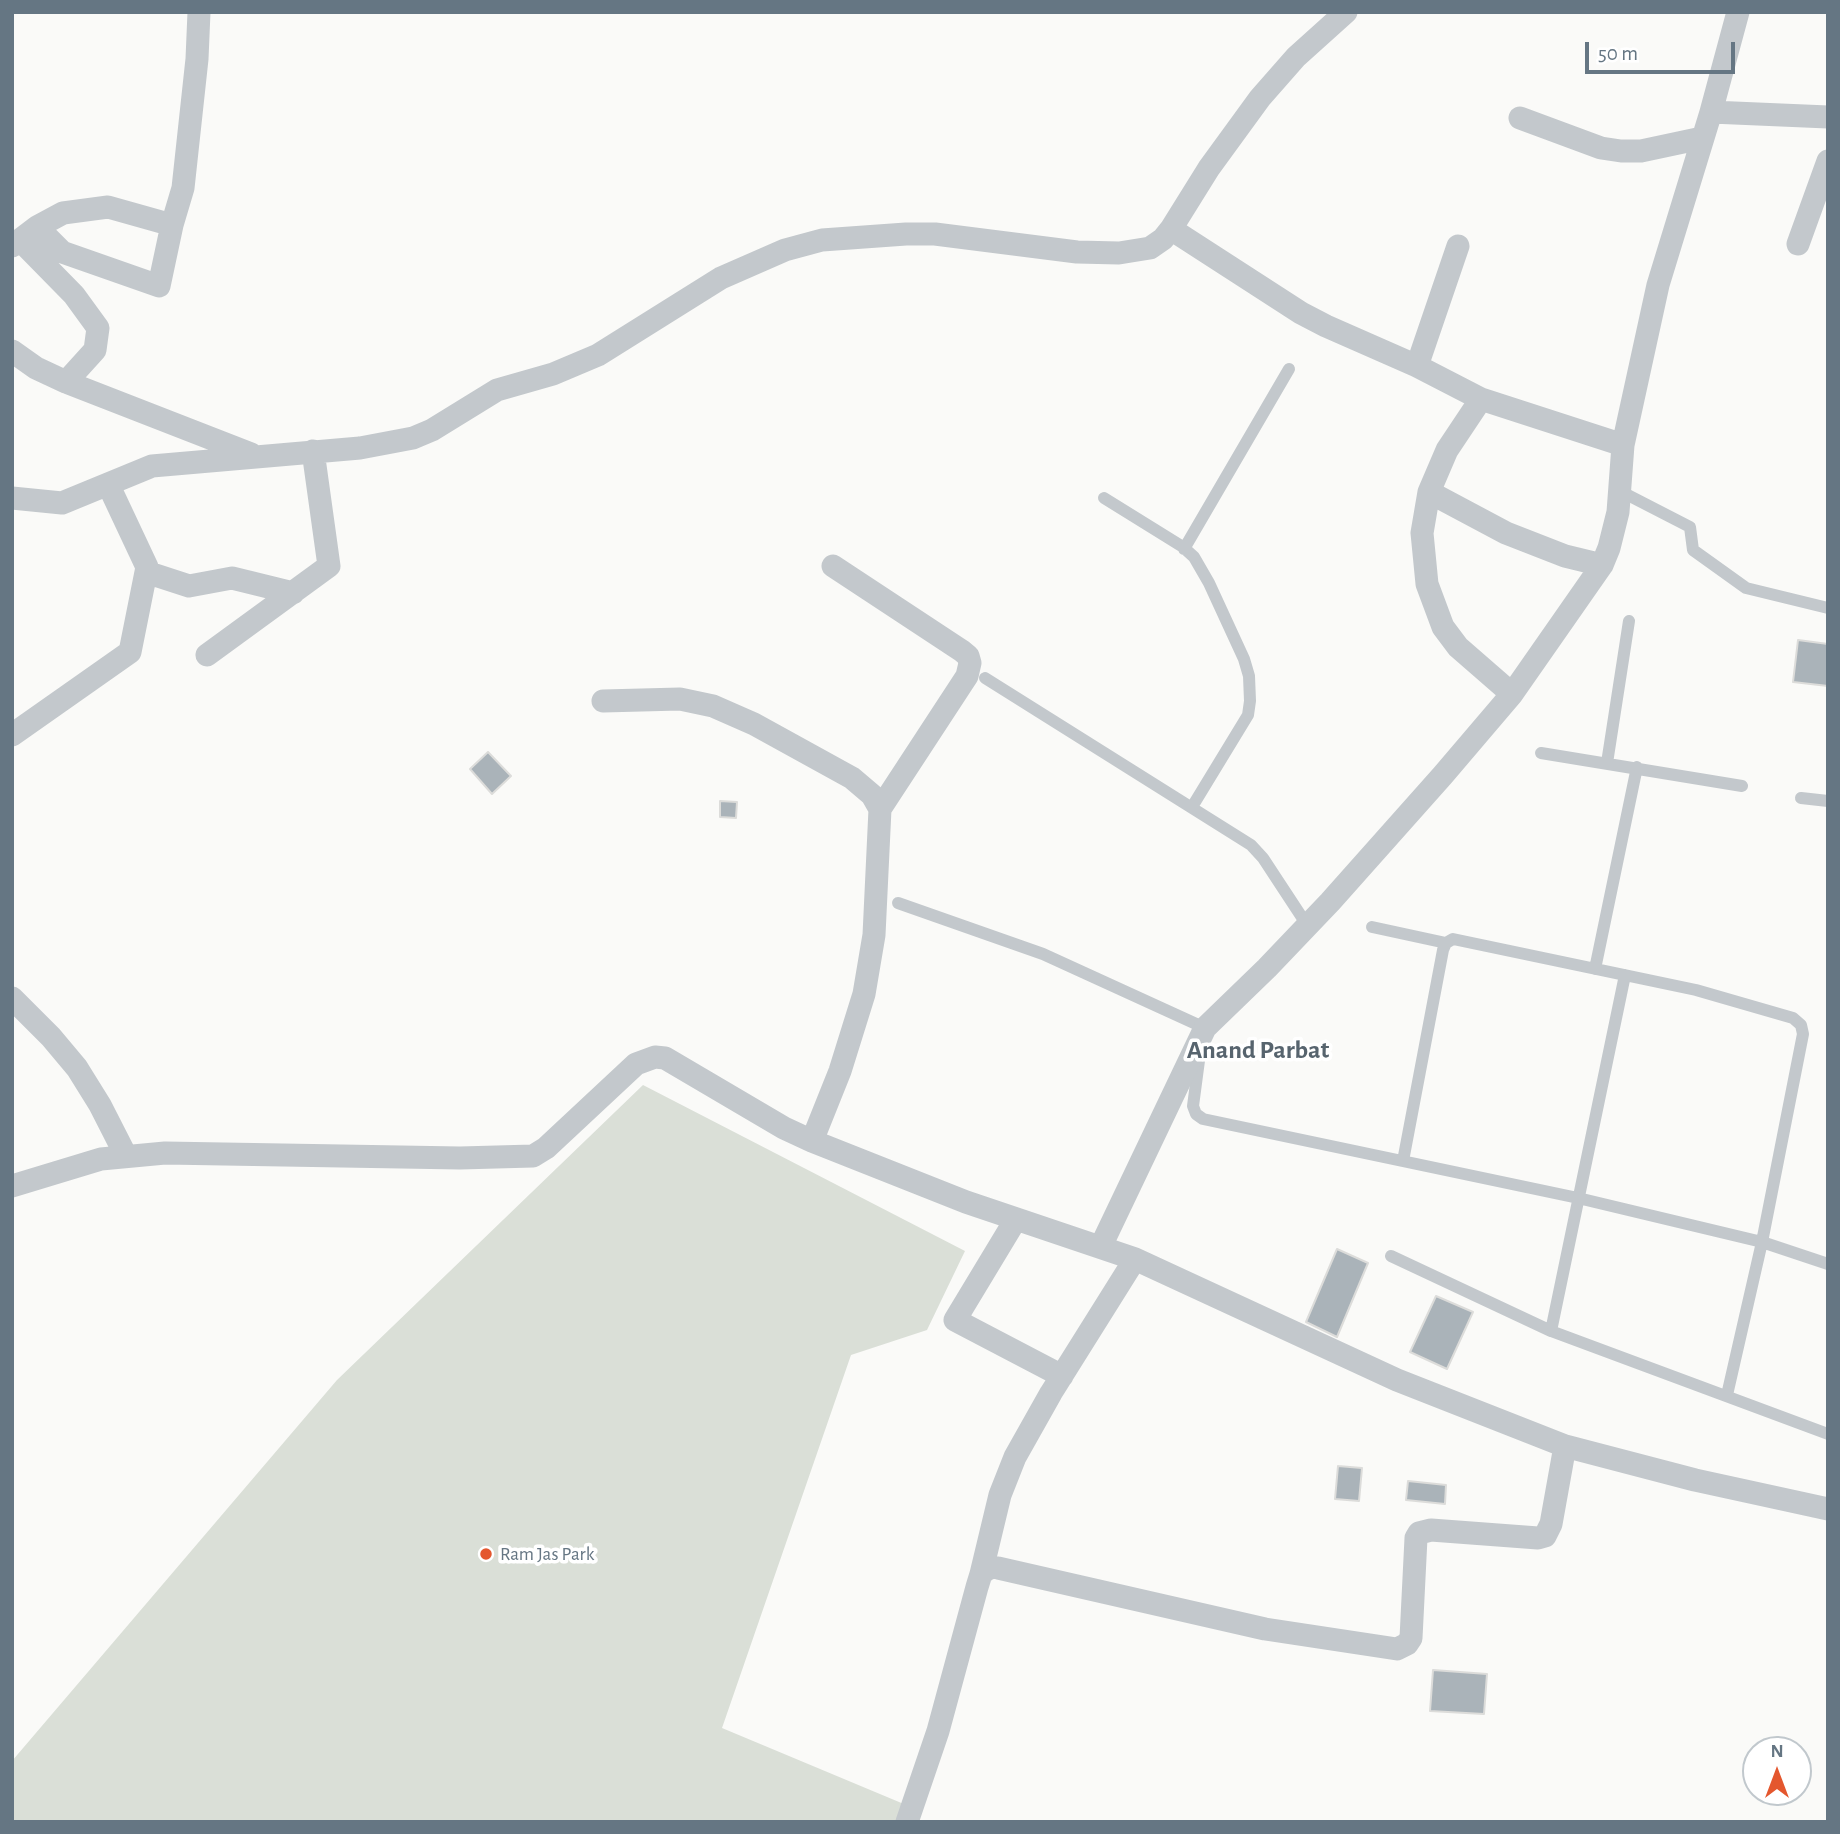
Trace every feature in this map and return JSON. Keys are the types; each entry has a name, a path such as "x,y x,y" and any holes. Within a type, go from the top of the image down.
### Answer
{"street":[{"path":"24,238 159,286 183,188 197,59 199,12"},
{"path":"12,498 62,503 152,466 360,447 413,438 432,430 497,390 553,374 598,355 721,278 785,250 810,243 861,237 935,234 1077,252 1119,253 1150,248 1171,229 1209,168 1260,98 1296,57 1346,12"},
{"path":"1101,1246 1203,1032 1307,925 1443,775 1512,694 1602,565 1618,512 1623,445 1658,285 1711,112 1738,12"},
{"path":"1711,112 1828,117"},
{"path":"1520,118 1601,148 1621,151 1641,151 1702,138"},
{"path":"1798,244 1828,162"},
{"path":"24,238 63,213 108,207 173,225"},
{"path":"1171,229 1301,313 1417,366 1481,399 1623,445"},
{"path":"24,238 74,295 98,328 95,350 66,382"},
{"path":"1417,366 1458,246"},
{"path":"12,351 36,368 66,382 257,456"},
{"path":"1481,399 1447,450 1429,492 1422,533 1426,584 1443,626 1458,647 1512,694"},
{"path":"207,655 330,566 313,451"},
{"path":"12,735 130,652 147,567 108,484"},
{"path":"1429,492 1506,533 1565,556 1602,565"},
{"path":"812,1141 840,1072 864,995 874,935 880,810 967,676 970,663 962,650 833,566"},
{"path":"146,572 189,586 232,578 293,593"},
{"path":"603,701 680,699 713,705 754,723 852,778 872,795 880,810"},
{"path":"12,998 77,1068 126,1156"},
{"path":"12,1186 77,1166 126,1156 165,1153 460,1158 533,1156 546,1148 636,1064 655,1057 666,1058 775,1123 812,1141 958,1200 1135,1259 1397,1380 1565,1446 1695,1480 1828,1509"},
{"path":"1016,1219 955,1320 1062,1376"},
{"path":"907,1822 938,1731 1006,1478 1015,1457 1062,1376 1135,1259"},
{"path":"981,1574 992,1567 998,1568 1265,1629 1396,1649 1407,1644 1411,1638 1416,1538 1419,1533 1431,1530 1538,1538 1545,1536 1551,1524 1565,1446"}],"lane":[{"path":"1184,548 1289,369"},
{"path":"1620,491 1690,527 1693,550 1746,588 1828,608"},
{"path":"1104,498 1194,557 1209,583 1244,659 1249,676 1248,715 1192,807"},
{"path":"1607,763 1629,621"},
{"path":"985,678 1251,845 1263,858 1307,925"},
{"path":"1541,753 1742,786"},
{"path":"1595,969 1637,768"},
{"path":"1801,799 1828,801"},
{"path":"898,903 1043,954 1203,1032 1193,1107 1202,1119 1578,1198 1762,1242 1828,1264"},
{"path":"1371,927 1446,943"},
{"path":"1403,1161 1443,950 1446,943 1453,939 1696,990 1793,1018 1801,1026 1803,1034 1762,1242 1727,1395"},
{"path":"1550,1331 1625,975"},
{"path":"1391,1256 1550,1331 1828,1434"}],"shaded area":[{"name":"Ram Jas Park","path":"643,1085 965,1251 927,1330 851,1355 722,1728 911,1807 905,1822 12,1822 12,1761 337,1380"}],"building":[{"path":"1798,640 1828,644 1828,686 1793,682"},
{"path":"488,752 511,776 492,794 470,769"},
{"path":"720,801 737,802 736,818 720,817"},
{"path":"1337,1249 1368,1263 1337,1337 1306,1322"},
{"path":"1436,1296 1473,1312 1447,1369 1410,1352"},
{"path":"1338,1466 1362,1468 1359,1501 1335,1499"},
{"path":"1408,1481 1446,1485 1445,1504 1406,1500"},
{"path":"1433,1670 1487,1674 1484,1714 1430,1711"}],"place":[{"name":"Ram Jas Park","path":"486,1554"}],"district":[{"name":"Anand Parbat","path":"1258,1050"}]}
